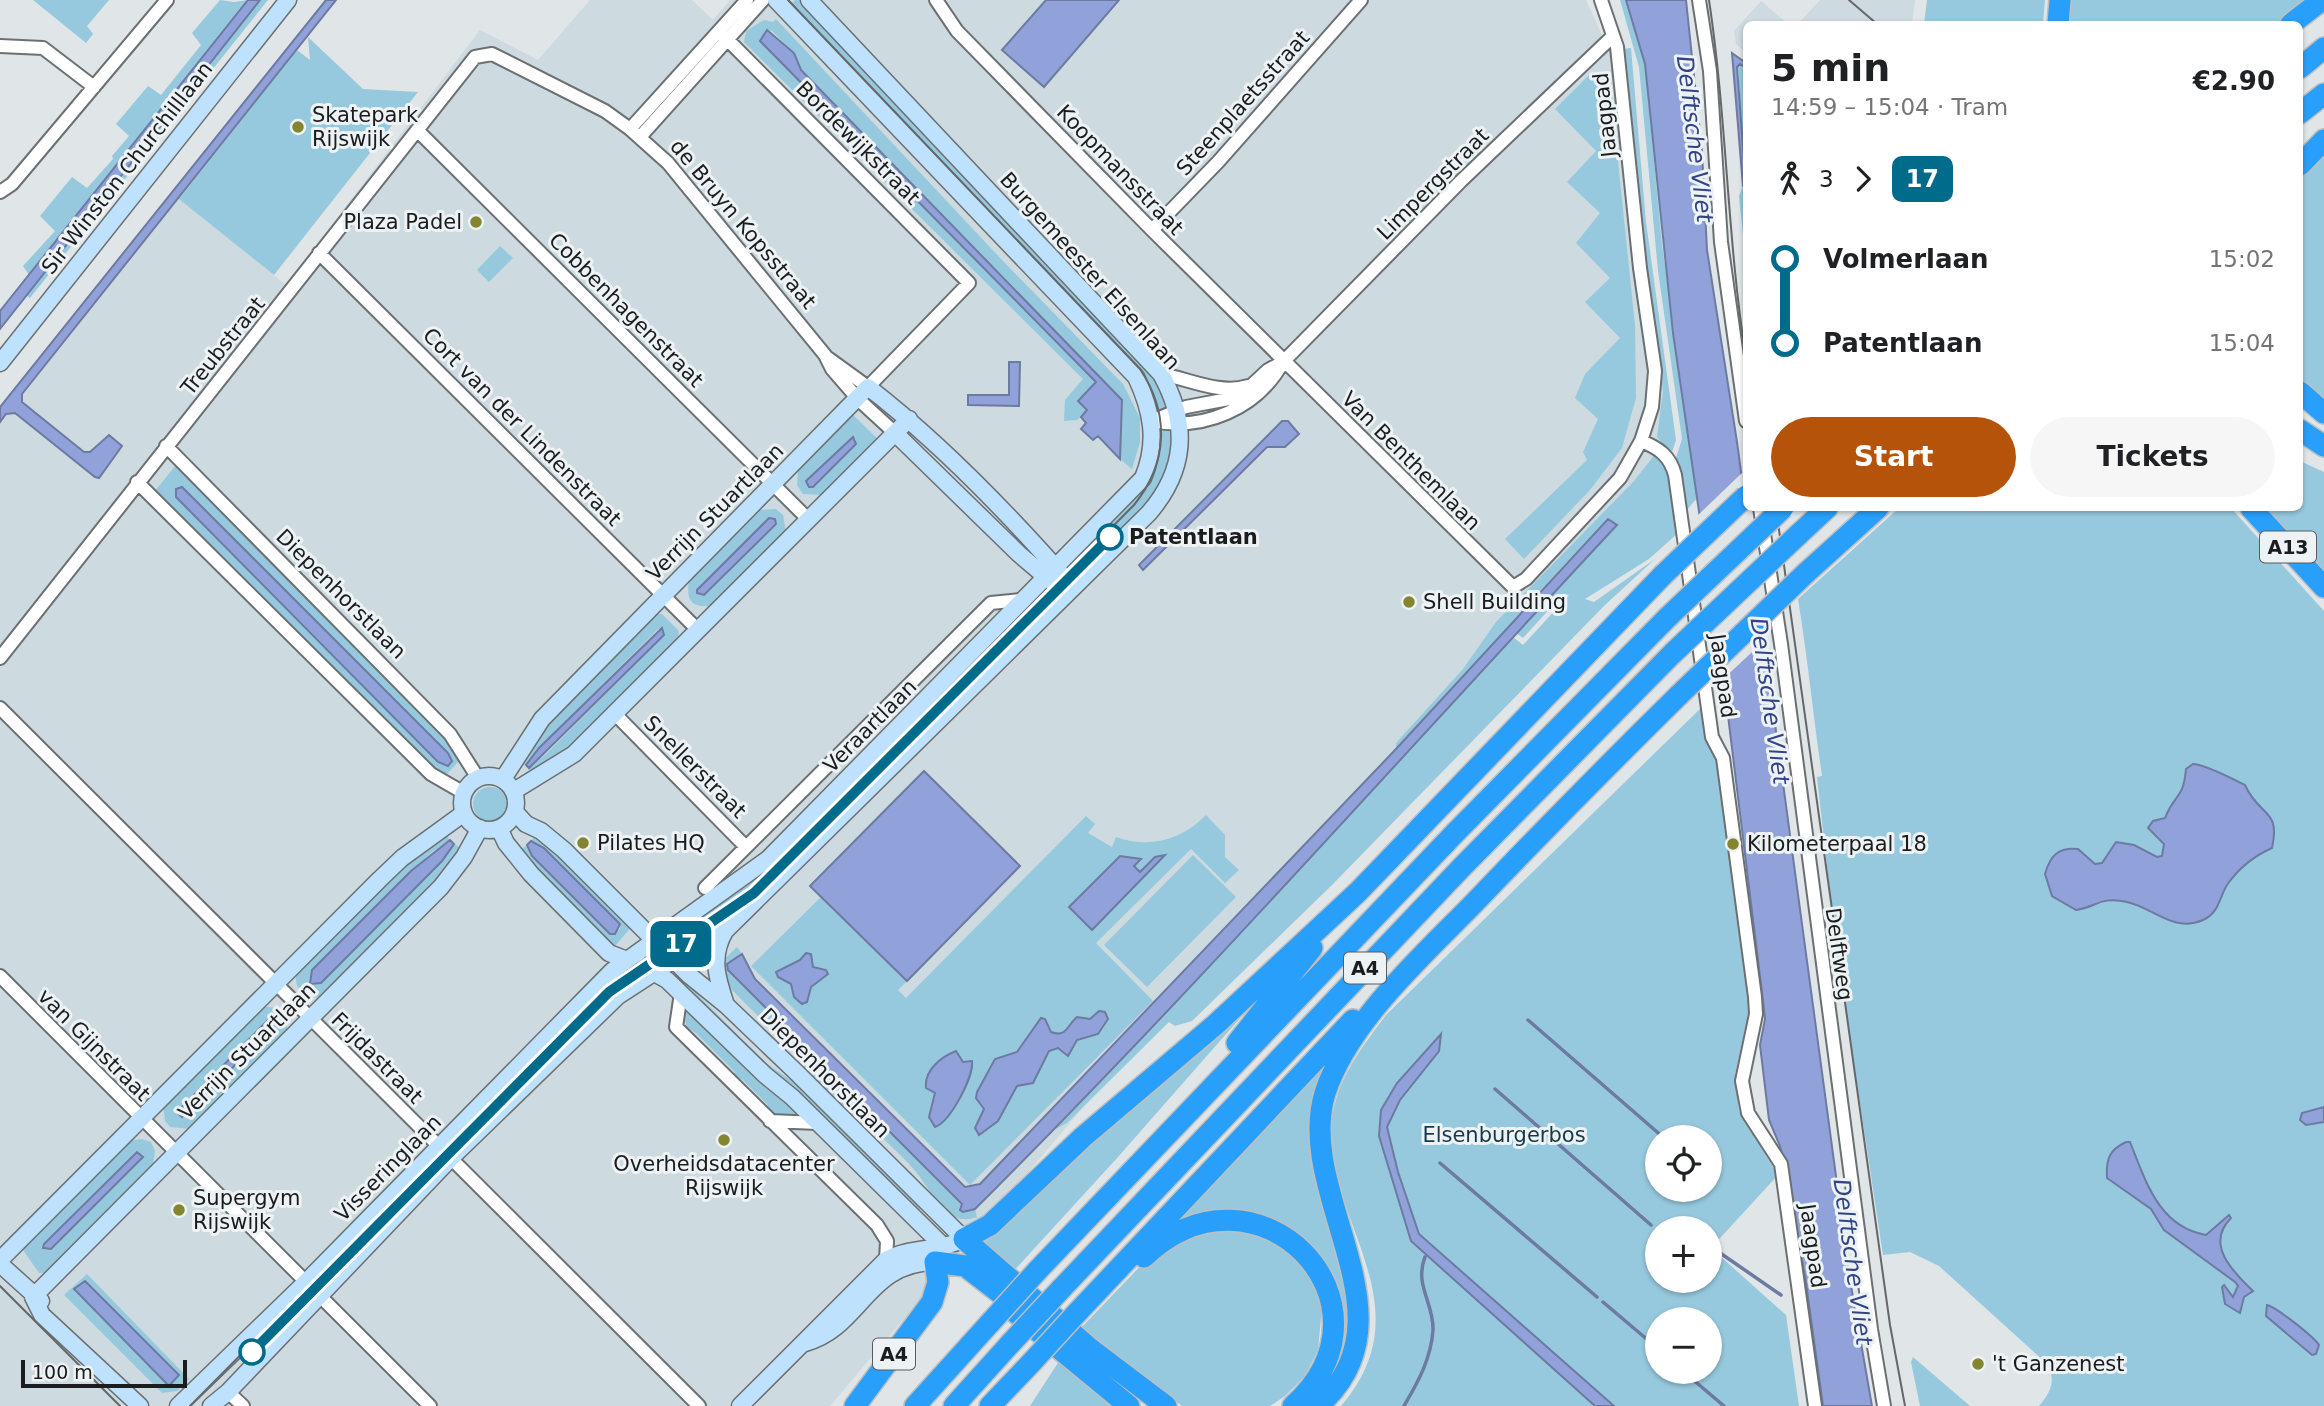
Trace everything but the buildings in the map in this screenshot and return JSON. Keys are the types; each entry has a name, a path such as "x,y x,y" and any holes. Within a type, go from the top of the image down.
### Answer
{"highway":[{"path":"2057,21 2060,0"},
{"path":"2295,21 2322,0"},
{"path":"2303,111 2324,94"},
{"path":"2303,145 2324,128"},
{"path":"2303,162 2324,140"},
{"path":"2303,394 2324,412"},
{"path":"2303,432 2324,446"},
{"name":"A4","path":"855,1406 932,1302 943,1249 990,1225 1083,1137 1215,1025 1358,892 1663,575 1743,499"},
{"name":"A4","path":"915,1406 1191,1107 1668,617 1780,511"},
{"name":"A4","path":"954,1406 1062,1288 1425,905 1673,653 1824,511"},
{"name":"A4","path":"990,1406 1357,1015 1403,976 1679,695 1875,511"},
{"name":"A13","path":"2255,511 2324,587"},
{"name":"A4","path":"1191,1107 1271,997 1358,892"},
{"name":"A4","path":"1318,1406 1332,1391 1346,1367 1358,1321 1356,1286 1325,1172 1320,1137 1324,1096 1337,1063 1350,1043 1403,976"},
{"name":"A4","path":"1330,1406 1344,1388 1358,1361 1365,1336 1366,1311 1357,1257 1334,1201"},
{"name":"A4","path":"1082,1311 1150,1251 1192,1225 1234,1219 1276,1230 1299,1247 1316,1265 1327,1287 1333,1313 1332,1336 1326,1362 1316,1381 1293,1406"},
{"path":"943,1249 978,1274 1140,1406"},
{"path":"943,1249 1088,1347 1166,1406"},
{"path":"965,1266 974,1278 1129,1406"}],"street":[{"path":"0,192 12,184 167,0"},
{"name":"Sir Winston Churchilllaan","path":"0,363 288,0"},
{"path":"723,35 747,0"},
{"path":"635,133 723,35 763,0"},
{"name":"Burgemeester Elsenlaan","path":"776,0 1136,377 1149,406 1152,421 1153,445 1143,478 1130,494 1050,571"},
{"name":"Burgemeester Elsenlaan","path":"808,0 1161,374 1177,417 1177,464 1168,489 1149,513 1069,591"},
{"name":"Steenplaetsstraat","path":"1152,230 1219,162 1361,0"},
{"name":"Jaagpad","path":"1601,0 1617,47 1654,371 1652,407 1642,441 1662,451 1671,462 1675,475 1712,737 1723,758 1755,997 1756,1014 1742,1081 1748,1114 1781,1164 1815,1406"},
{"path":"1699,0 1710,71 1725,277 1743,400"},
{"name":"Koopmansstraat","path":"938,1 957,31 1283,362"},
{"name":"Bordewijkstraat","path":"723,35 969,283"},
{"name":"Limpergstraat","path":"1177,417 1238,397 1283,362 1461,181 1612,37"},
{"path":"0,46 43,48 94,87"},
{"name":"de Bruyn Kopsstraat","path":"475,57 492,54 605,111 635,133 668,163 825,355 863,393 895,433 1050,571"},
{"name":"Treubstraat","path":"0,658 475,57"},
{"name":"Cobbenhagenstraat","path":"417,130 807,518"},
{"path":"0,174 12,184"},
{"name":"Cort van der Lindenstraat","path":"319,253 697,629"},
{"name":"Verrijn Stuartlaan","path":"508,785 542,719 969,283"},
{"name":"Limpergstraat","path":"1152,421 1238,409 1253,400 1275,376 1283,362"},
{"name":"Van Benthemlaan","path":"1283,362 1513,587 1526,579 1620,478 1642,441"},
{"name":"Limpergstraat","path":"1161,374 1221,388 1237,389 1252,384"},
{"name":"de Bruyn Kopsstraat","path":"863,393 909,419 1069,591"},
{"path":"508,785 574,754 807,518 909,419"},
{"name":"Diepenhorstlaan","path":"166,446 450,734 478,778"},
{"path":"137,482 431,774 464,793"},
{"name":"Delftweg","path":"1760,511 1781,644 1871,1329 1884,1406"},
{"name":"Veraartlaan","path":"627,960 768,859 1050,571"},
{"path":"654,972 735,920 806,855 1069,591"},
{"name":"Veraartlaan","path":"705,888 991,603 1020,600"},
{"name":"Frijdastraat","path":"0,708 699,1406"},
{"name":"Snellerstraat","path":"615,713 746,847"},
{"path":"491,776 508,785 515,812 499,828 480,828 464,813 464,793 478,778 491,776"},
{"name":"Diepenhorstlaan","path":"515,812 526,824 541,831 564,850 673,960 726,1004 943,1249"},
{"name":"Verrijn Stuartlaan","path":"0,1262 402,858 464,813"},
{"name":"Verrijn Stuartlaan","path":"33,1297 174,1152 311,1019 441,887 464,857 480,828"},
{"name":"Diepenhorstlaan","path":"499,828 510,849 553,898 609,953 654,972 681,993 818,1123 943,1249"},
{"path":"744,876 746,847"},
{"path":"726,1004 715,970 716,959 720,941 735,920"},
{"path":"654,941 654,972"},
{"name":"Visseringlaan","path":"178,1406 306,1282 612,971 627,960"},
{"name":"Visseringlaan","path":"211,1406 228,1392 320,1297 451,1158 618,996 654,972"},
{"name":"van Gijnstraat","path":"0,976 430,1406"},
{"path":"681,993 676,1027 877,1225 887,1241 886,1261"},
{"name":"Diepenhorstlaan","path":"770,1121 818,1123"},
{"path":"740,1406 804,1343 817,1326 886,1261 905,1252 943,1249"},
{"path":"804,1343 827,1336 900,1267 943,1249"},
{"path":"0,1262 33,1297 50,1308 78,1346 140,1406"},
{"path":"228,1392 243,1406"}],"shaded area":[{"path":"590,0 692,0 713,20 730,0 1586,0 1619,72 1672,445 1231,933 830,1406 0,1406 0,416 177,195 286,285 480,30 538,60"},
{"path":"1820,0 1915,0 1912,21 1801,21"},
{"path":"1761,1 1784,21 1743,21"},
{"path":"1743,21 1743,50 1736,44 1734,31"}],"green space":[{"path":"33,0 109,0 87,26 93,34 86,43"},
{"path":"220,0 248,0 29,275 23,266 55,231 40,216 72,177 87,188 113,159 112,156 129,136 116,124 148,86 161,95 201,45 192,33"},
{"path":"260,0 268,0 30,298 26,295 47,268"},
{"path":"795,0 801,0 828,27 1163,387 1167,409 1156,409 790,5"},
{"path":"1620,0 1626,0 1645,64 1662,244 1698,497 1685,512 1675,461 1682,439 1658,271 1639,67"},
{"path":"1927,0 2045,0 2043,21 1924,21"},
{"path":"2068,0 2307,0 2280,21 2067,21"},
{"path":"776,19 1002,260 1123,384 1140,418 1140,442 1132,469 1120,459 1122,400 1119,396 801,70 794,53 771,30 760,41 1096,382 1088,410 1077,420 1064,421 1065,400 1083,379 744,42 746,31 764,20 773,22"},
{"path":"308,37 363,89 418,92 274,275 179,199 297,50 310,60"},
{"path":"1631,48 1646,222 1676,440 1671,455 1657,437 1663,391 1636,191 1621,49"},
{"path":"1738,64 1743,66 1743,148"},
{"path":"1598,73 1608,78 1611,94 1635,325 1636,398 1622,448 1590,490 1524,559 1505,539 1587,460 1583,452 1598,419 1575,398 1585,374 1620,338 1585,302 1610,278 1576,243 1600,213 1567,182 1596,151 1555,109 1589,75"},
{"path":"2324,154 2324,401 2303,381 2303,174"},
{"path":"1743,186 1743,235 1739,196"},
{"path":"500,246 513,258 489,282 477,270"},
{"path":"853,415 878,439 823,495 803,494 797,485 798,470","holes":["853,437 856,440 809,487 806,481"]},
{"path":"1164,430 1172,431 1173,450 1169,468 1160,486 1132,519 1089,561 1081,552 1126,505 1159,434"},
{"path":"1656,453 1666,464 1677,534 1649,559 1585,599 1594,602 1655,559 1605,605 1332,885 1192,1021 1175,1026 1169,1022 1067,1123 1054,1130 1513,637 1523,645 1569,595 1563,594 1523,638 1516,633 1617,526 1609,519 1396,749 1396,743 1463,669 1496,622 1634,481"},
{"path":"2303,462 2324,472 2324,575 2267,511 2303,511"},
{"path":"176,465 444,733 462,758 443,778 154,492"},
{"path":"776,509 783,515 786,532 712,606 694,604 688,592 689,579 758,510","holes":["769,518 775,519 697,593"]},
{"path":"1896,511 2234,511 2324,611 2324,1406 2039,1406 2047,1396 2052,1380 2046,1363 1939,1266 1910,1252 1883,1255 1835,938 1817,777 1822,776 1798,599"},
{"path":"1029,607 1036,614 748,901 693,942 684,928 755,876"},
{"path":"655,614 662,614 679,631 678,639 590,734 534,775 519,759 535,734","holes":["658,629 662,629 664,635 529,768 526,765 539,748"]},
{"name":"Elsenburgerbos","path":"1702,707 1719,767 1750,1005 1735,1075 1739,1111 1778,1175 1722,1236 1722,1216 1645,1216 1645,1293 1722,1293 1722,1258 1786,1315 1799,1406 1341,1406 1366,1368 1375,1330 1373,1293 1364,1257 1339,1186 1332,1149 1336,1099 1361,1049 1386,1015"},
{"path":"490,787 502,792 507,804 502,816 490,821 478,816 473,804 478,792"},
{"path":"1206,815 1225,835 1225,857 1239,870 1225,883 1191,849 1096,943 1153,1001 970,1185 751,966 821,897 907,981 898,990 906,998 1086,816 1095,824 1088,833 1112,847 1116,837 1128,841 1153,842 1176,836 1197,824"},
{"path":"444,831 450,840 432,852 312,970 321,983 442,861 454,844 463,849 444,876 321,997 309,998 297,986 295,974 398,866"},
{"path":"537,833 633,925 615,946 612,948 518,852 527,845 532,856 610,934 620,929 620,924 544,848 531,841"},
{"path":"1193,855 1236,897 1147,987 1104,945"},
{"path":"737,947 742,954 727,964 962,1205 961,1210 964,1212 975,1209 977,1217 956,1218 940,1206 910,1165 865,1122 867,1118 855,1114 850,1118 814,1081 793,1051 730,988 721,962"},
{"path":"1285,967 1012,1273 979,1247"},
{"path":"685,982 766,1063 801,1087 922,1207 917,1213 680,984"},
{"path":"684,1005 803,1116 772,1114 767,1104 742,1079 739,1081 733,1075 735,1072 696,1033 686,1027"},
{"path":"262,1006 283,1011 288,1032 190,1129 170,1127 165,1121 163,1106"},
{"path":"1323,1063 1328,1064 1321,1080 1348,1265 1350,1349 1314,1406 1306,1406 1340,1310 1314,1276 1269,1223 1252,1214 1240,1211 1215,1212 1169,1229"},
{"path":"142,1139 151,1142 155,1151 153,1164 46,1273 39,1273 21,1247 127,1141","holes":["137,1152 143,1158 51,1249 44,1244"]},
{"path":"1215,1224 1283,1242 1314,1280 1322,1308 1318,1350 1305,1376 1285,1396 1270,1406 1182,1406 1081,1328 1150,1256"},
{"path":"87,1274 189,1379 177,1391 162,1393 64,1295"},
{"path":"1063,1355 1126,1406 1030,1406"},
{"path":"1913,1357 1970,1406 1920,1406 1911,1362"}],"water":[{"path":"248,0 260,0 0,329 0,311"},
{"path":"326,0 336,0 22,394 22,402 84,452 90,452 109,435 122,446 99,478 15,413 6,414 0,422 0,407"},
{"path":"1046,0 1119,0 1044,87 1002,50"},
{"name":"Delftsche Vliet","path":"1626,0 1686,0 1702,152 1707,250 1737,442 1743,486 1743,511 1746,511 1850,1280 1872,1406 1823,1406 1805,1276 1780,1146 1769,1120 1760,1045 1765,1019 1763,1001 1724,683 1673,333 1645,64"},
{"path":"767,30 794,53 801,70 1122,400 1120,459 1098,436 1093,440 1081,429 1086,423 1081,417 1087,410 1078,401 1096,382 760,41"},
{"path":"1732,53 1743,61 1743,66 1740,64 1737,67 1743,186"},
{"path":"1009,362 1020,362 1019,406 968,405 968,395 1009,395"},
{"path":"1282,421 1288,421 1299,434 1285,447 1267,447 1143,570 1139,565"},
{"path":"853,437 856,444 813,487 809,487 806,481"},
{"path":"182,487 448,753 452,761 448,766 438,762 176,497 176,489"},
{"path":"769,518 775,519 776,524 704,595 697,593 697,590"},
{"path":"1608,519 1617,525 1220,956 975,1209 963,1212 960,1210 962,1204 728,970 727,964 742,954 755,979 965,1187 980,1184 1396,749"},
{"path":"662,628 664,635 529,768 526,765 539,748"},
{"path":"2193,764 2211,769 2245,785 2274,826 2272,848 2253,859 2236,874 2208,917 2182,924 2118,900 2076,910 2052,896 2045,874 2049,862 2060,851 2078,849 2095,864 2102,863 2116,842 2134,845 2157,857 2162,856 2164,844 2148,828 2153,821 2165,818 2181,792 2186,769"},
{"path":"924,771 1020,866 907,981 810,886"},
{"path":"450,840 454,844 442,861 321,983 310,984 312,970 411,871"},
{"path":"531,841 544,848 620,924 615,934 610,934 532,856 527,845"},
{"path":"1165,855 1092,930 1069,907 1120,856 1141,859 1134,866 1140,872 1155,857"},
{"path":"806,953 811,954 813,967 826,970 828,974 811,987 807,1002 802,1004 794,997 791,984 778,977 776,972 800,960"},
{"path":"1099,1011 1105,1012 1108,1019 1098,1034 1077,1040 1068,1056 1058,1048 1049,1051 1033,1083 1017,1086 998,1121 979,1135 975,1128 984,1109 976,1098 977,1092 995,1059 1017,1052 1041,1018 1045,1019 1051,1032 1060,1033 1077,1017 1090,1019"},
{"path":"271,1017 277,1018 277,1024 182,1117 177,1112"},
{"path":"1441,1034 1439,1051 1400,1100 1387,1127 1398,1172 1419,1234 1614,1406 1595,1406 1411,1241 1379,1136 1381,1110 1397,1083"},
{"path":"956,1051 963,1062 972,1061 972,1068 954,1108 935,1127 929,1117 935,1093 926,1088 926,1081 939,1061"},
{"path":"2324,1107 2324,1122 2306,1125 2300,1120 2302,1113"},
{"path":"2126,1142 2130,1142 2156,1200 2177,1223 2206,1235 2229,1215 2231,1218 2221,1238 2224,1257 2253,1291 2244,1297 2240,1313 2225,1304 2222,1287 2224,1285 2233,1297 2238,1286 2235,1282 2164,1230 2151,1209 2107,1178 2110,1156"},
{"path":"137,1152 143,1157 51,1249 43,1248 44,1244"},
{"path":"85,1281 179,1375 169,1386 74,1289"},
{"path":"2267,1305 2286,1316 2319,1345 2316,1354 2312,1355 2266,1316"}],"pier":[{"path":"1743,472 1743,511 1749,511 1765,640 1720,682 1697,516"}],"waterway":[{"path":"1528,1020 1649,1125"},
{"path":"1495,1089 1645,1220"},
{"path":"1440,1163 1597,1297"},
{"path":"1722,1254 1781,1295"},
{"path":"1404,1406 1423,1370 1432,1341 1431,1311 1422,1276 1425,1257"},
{"path":"1603,1302 1645,1338"},
{"path":"1698,1384 1724,1406"}],"tram line":[{"path":"190,1406 603,989 637,964 723,910 771,870 1134,505 1154,472 1159,455 1160,421 1150,386 1140,369 788,0"},
{"path":"1709,0 1743,336"},
{"path":"1849,0 1874,21"},
{"path":"1776,511 1890,1325 1905,1406"},
{"name":"17","path":"252,1352 609,992 717,921 754,893 820,830 1110,537"},
{"path":"0,1286 120,1406"}],"place":[{"name":"Skatepark Rijswijk","path":"298,127"},
{"name":"Plaza Padel","path":"476,222"},
{"name":"Patentlaan","path":"1110,537"},
{"name":"Shell Building","path":"1409,602"},
{"name":"Pilates HQ","path":"583,843"},
{"name":"Kilometerpaal 18","path":"1733,844"},
{"name":"Overheidsdatacenter Rijswijk","path":"724,1140"},
{"name":"Supergym Rijswijk","path":"179,1210"},
{"name":"'t Ganzenest","path":"1978,1364"}]}
